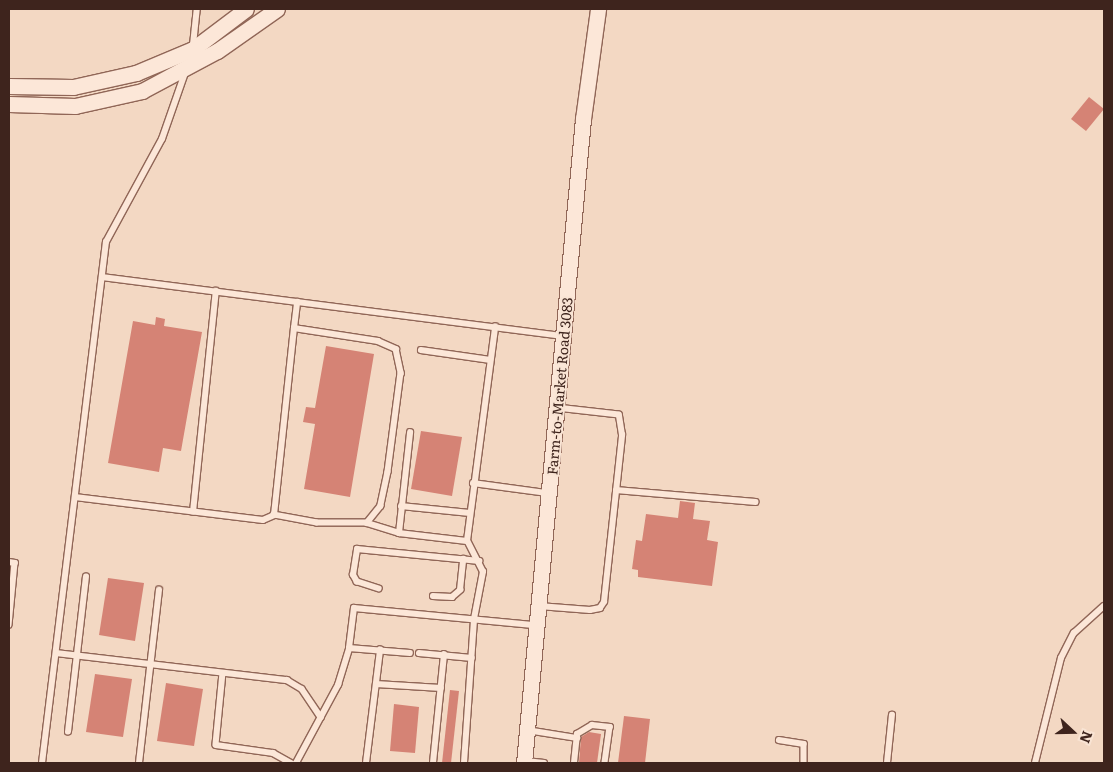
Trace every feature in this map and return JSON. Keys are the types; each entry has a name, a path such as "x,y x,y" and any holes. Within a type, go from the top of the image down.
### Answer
{"main road":[{"path":"9,86 73,87 136,74 193,49 246,9"},
{"path":"9,104 75,106 142,91 217,52 277,9"},
{"name":"Farm-to-Market Road 3083","path":"524,762 563,336 598,9"}],"lane":[{"path":"42,763 106,242 114,221 162,140 193,49 197,9"},
{"path":"102,277 563,336"},
{"path":"193,512 216,292"},
{"path":"274,515 297,302"},
{"path":"464,763 474,620 483,572 467,541 495,327"},
{"path":"294,328 378,341 396,349 401,374 388,472 381,506 367,523"},
{"path":"421,350 490,360"},
{"path":"539,606 600,608 622,435 619,415 557,408"},
{"path":"399,533 410,433"},
{"path":"474,484 550,493"},
{"path":"616,490 756,502"},
{"path":"75,498 263,520 274,515 317,524 367,523 399,533 467,541"},
{"path":"401,506 470,513"},
{"path":"379,589 357,582 353,560 357,549 478,561"},
{"path":"434,596 452,597 460,590 463,559"},
{"path":"9,562 16,563 11,590 9,625"},
{"path":"68,732 86,577"},
{"path":"139,763 159,590"},
{"path":"1035,763 1061,658 1074,634 1104,606"},
{"path":"296,763 338,685 349,648 354,608 537,626"},
{"path":"349,648 410,653"},
{"path":"366,763 380,650"},
{"path":"56,653 294,683 321,717"},
{"path":"420,653 472,658"},
{"path":"433,763 444,655"},
{"path":"224,673 216,745 273,752 291,763"},
{"path":"376,684 441,688"},
{"path":"887,763 892,715"},
{"path":"574,763 577,738 592,725 610,727 605,763"},
{"path":"527,730 577,738"},
{"path":"779,740 804,744 804,763"},
{"path":"524,762 544,763"}],"building":[{"path":"1089,97 1104,109 1086,131 1071,119"},
{"path":"156,317 165,319 164,326 202,332 181,451 163,448 159,472 108,463 133,321 155,325"},
{"path":"326,346 374,354 350,497 304,489 315,424 303,422 306,407 315,408"},
{"path":"421,431 462,437 452,496 411,489"},
{"path":"680,501 695,503 693,519 710,521 707,540 718,542 712,586 638,577 638,570 632,569 636,540 642,541 646,514 678,518"},
{"path":"108,578 144,583 135,641 99,635"},
{"path":"95,674 132,679 123,737 86,732"},
{"path":"166,683 203,689 194,746 157,741"},
{"path":"450,690 459,691 451,763 442,763"},
{"path":"394,704 419,707 415,753 390,751"},
{"path":"624,716 650,719 645,763 618,763"},
{"path":"589,732 601,734 597,763 579,763 581,737"}]}
